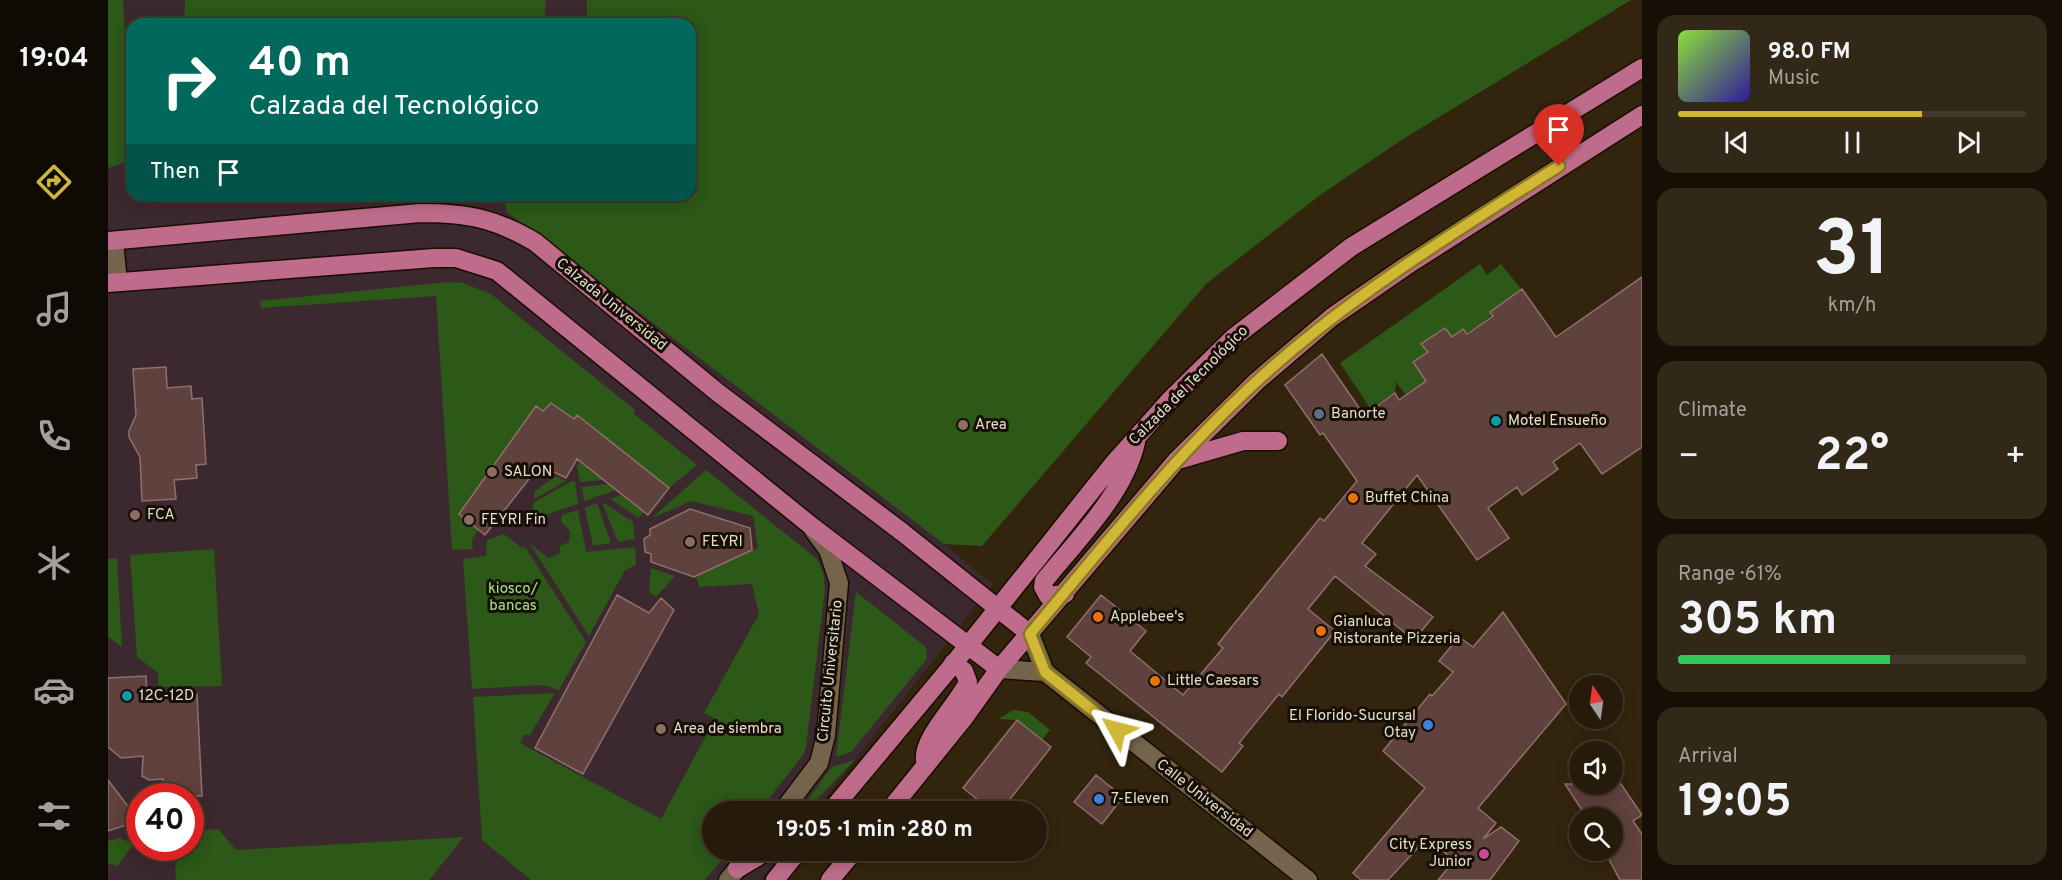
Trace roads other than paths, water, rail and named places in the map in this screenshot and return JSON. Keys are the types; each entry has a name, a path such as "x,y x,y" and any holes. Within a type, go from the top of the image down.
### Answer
{"main road":[{"name":"Calzada del Tecnológico","path":"839,801 1137,437 1233,338 1351,247 1642,68"},
{"path":"897,801 999,669 1176,461 1257,381 1332,317 1456,232 1642,115"},
{"name":"Calzada Universidad","path":"111,241 420,213 456,213 496,222 535,242 717,392 1030,634"},
{"path":"113,282 434,258 456,258 477,262 514,282 810,525 999,669"},
{"path":"1065,594 1048,596 1045,593 1044,581 1117,489 1127,471 1137,437"},
{"path":"1176,461 1243,441 1278,441"},
{"path":"926,765 925,748 963,693 968,682 964,671 953,663"},
{"path":"732,874 752,861"},
{"path":"775,880 790,861"},
{"path":"830,880 846,861"}],"street":[{"path":"111,241 113,282"},
{"name":"Circuito Universitario","path":"791,801 807,780 822,753 826,735 840,598 836,569 828,550 810,525"},
{"path":"999,669 1045,672 1030,634"},
{"name":"Calle Universidad","path":"1045,672 1308,880"},
{"path":"732,874 743,861"}],"place":[{"name":"Banorte","path":"1319,414"},
{"name":"Motel Ensueño","path":"1496,421"},
{"name":"Area","path":"963,425"},
{"name":"SALON","path":"492,472"},
{"name":"Buffet China","path":"1353,498"},
{"name":"FCA","path":"135,515"},
{"name":"FEYRI Fin","path":"469,520"},
{"name":"FEYRI","path":"690,542"},
{"name":"Applebee's","path":"1098,617"},
{"name":"Gianluca Ristorante Pizzeria","path":"1321,631"},
{"name":"Little Caesars","path":"1155,681"},
{"name":"12C-12D","path":"127,696"},
{"name":"El Florido-Sucursal Otay","path":"1428,725"},
{"name":"Area de siembra","path":"661,729"},
{"name":"7-Eleven","path":"1099,799"},
{"name":"City Express Junior","path":"1484,854"}],"park label":[{"name":"kiosco/ bancas","path":"513,598"}]}
